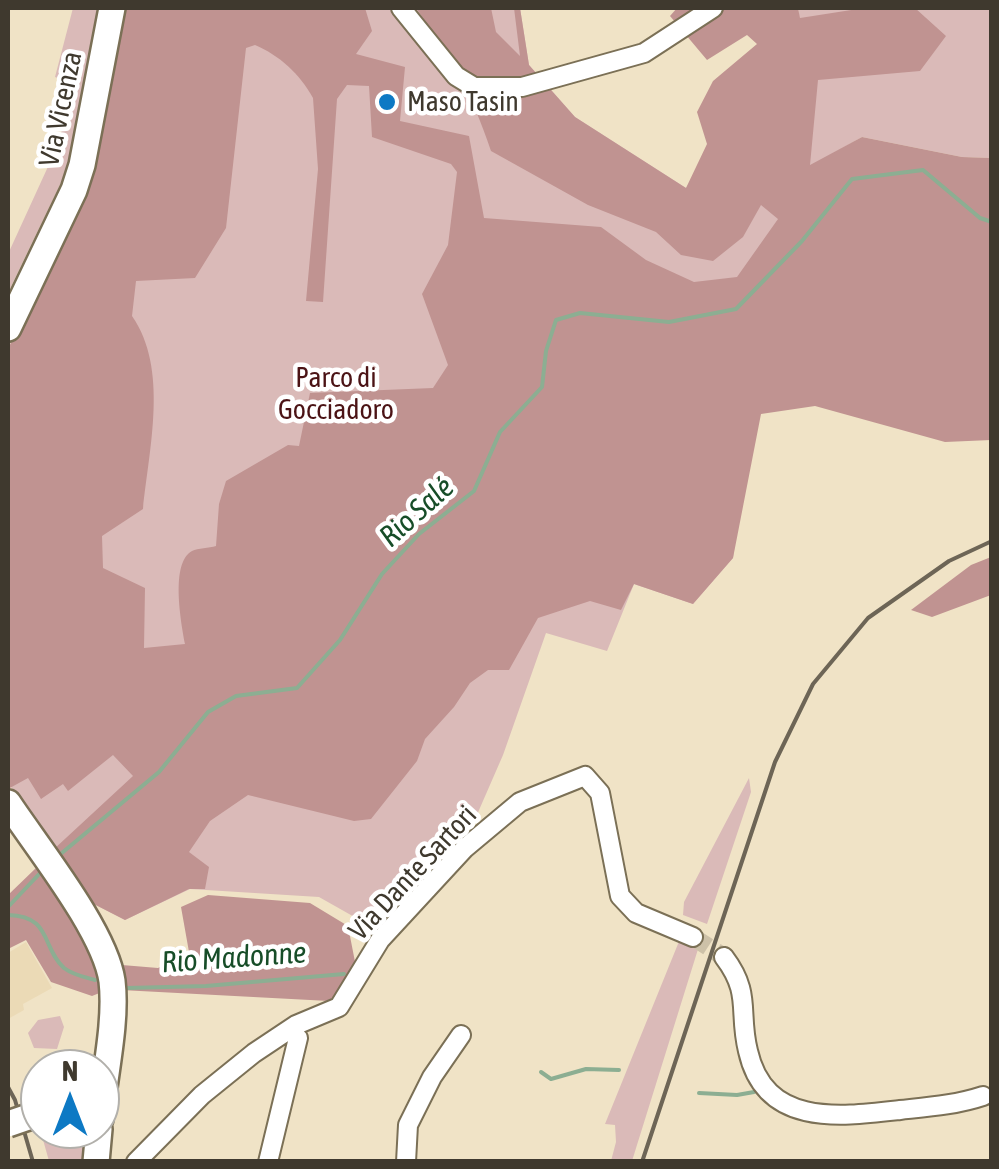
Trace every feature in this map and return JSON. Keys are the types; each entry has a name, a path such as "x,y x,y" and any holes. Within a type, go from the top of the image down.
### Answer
{"main road":[{"name":"Via Vicenza","path":"8,328 82,166 112,8"},
{"path":"8,803 97,937 112,979 106,1049"}],"street":[{"path":"401,8 456,76 474,87 522,87 644,53 713,8"},
{"name":"Via Dante Sartori","path":"136,1162 202,1095 254,1053 296,1025 338,1007 380,940 465,848 520,802 545,791 585,776 600,793 620,896 636,913 693,937"},
{"path":"724,957 739,977 747,1049 756,1078 772,1096 790,1107 820,1116 856,1116 983,1096"},
{"path":"406,1162 408,1125 432,1078 461,1035"},
{"path":"268,1162 298,1038"}],"shaded area":[{"path":"26,942 52,988 23,1004 24,1010 8,1019 8,953"}],"green space":[{"path":"73,8 101,8 70,164 8,293 8,254 57,147 75,84 55,77"},
{"name":"Parco di Gocciadoro","path":"123,8 520,8 529,65 575,117 686,188 801,30 798,8 991,8 991,158 962,157 862,137 809,167 778,219 733,558 693,604 634,584 607,651 546,633 503,755 476,817 365,923 319,897 190,889 125,920 86,900 11,787 8,789 8,349 84,192"},
{"name":"Parco di Gocciadoro","path":"123,8 365,8 372,31 356,54 405,67 400,121 469,136 484,218 601,227 646,260 694,282 737,277 778,219 761,205 743,237 713,261 681,255 656,232 588,205 491,151 459,76 416,8 491,8 496,32 520,56 514,8 520,8 529,65 575,117 686,188 707,144 697,112 713,81 757,44 747,35 707,60 670,16 677,8 798,8 800,18 864,8 915,8 946,36 920,71 818,80 810,165 862,137 962,157 991,158 991,440 945,442 815,406 761,414 733,558 693,604 634,584 621,610 590,601 538,618 509,670 488,670 470,683 425,739 417,761 371,819 354,821 248,795 210,821 189,852 209,867 205,889 189,889 125,920 86,900 53,850 133,776 113,755 68,791 63,784 41,799 28,778 8,789 8,349 84,192","holes":["255,45 295,73 313,98 318,169 306,301 323,302 337,99 347,85 369,86 372,137 451,164 457,172 448,245 422,294 448,365 433,388 310,393 299,446 288,445 226,481 219,504 216,546 194,550 185,558 179,580 185,644 144,648 145,588 103,568 102,536 143,509 154,410 150,360 132,316 136,281 195,278 226,228 246,48"]},
{"path":"991,557 991,595 932,617 911,610 971,565"},
{"path":"749,778 751,792 707,924 683,915 684,902"},
{"path":"36,868 88,944 102,992 92,996 51,982 26,940 8,949 8,895"},
{"path":"208,895 310,903 348,926 357,972 329,1001 121,990 122,965 158,968 189,952 181,907"},
{"path":"680,939 699,946 632,1161 611,1161 615,1125 605,1124"},
{"path":"60,1016 64,1027 57,1049 34,1048 28,1033 38,1020"},
{"path":"46,1149 84,1149 83,1161 49,1161"}],"waterway":[{"name":"Rio Salé","path":"57,857 159,772 208,712 236,696 297,688 340,640 382,574 419,534 474,491 500,432 542,387 546,351 556,320 580,313 669,322 736,309 802,241 852,179 923,170 980,218 992,222"},
{"name":"Rio Salé","path":"8,907 43,870"},
{"name":"Rio Madonne","path":"8,915 32,921 64,968 95,980"},
{"name":"Rio Madonne","path":"127,988 206,986 344,974"},
{"name":"Rio Madonne","path":"541,1072 551,1079 586,1069 619,1070"},
{"name":"Rio Madonne","path":"699,1093 754,1092"}],"tunnel":[{"path":"693,937 724,957"}],"railway":[{"path":"642,1162 775,762 813,684 868,618 949,561 992,541"},
{"path":"8,1087 33,1162"}],"place":[{"name":"Maso Tasin","path":"387,102"}]}
